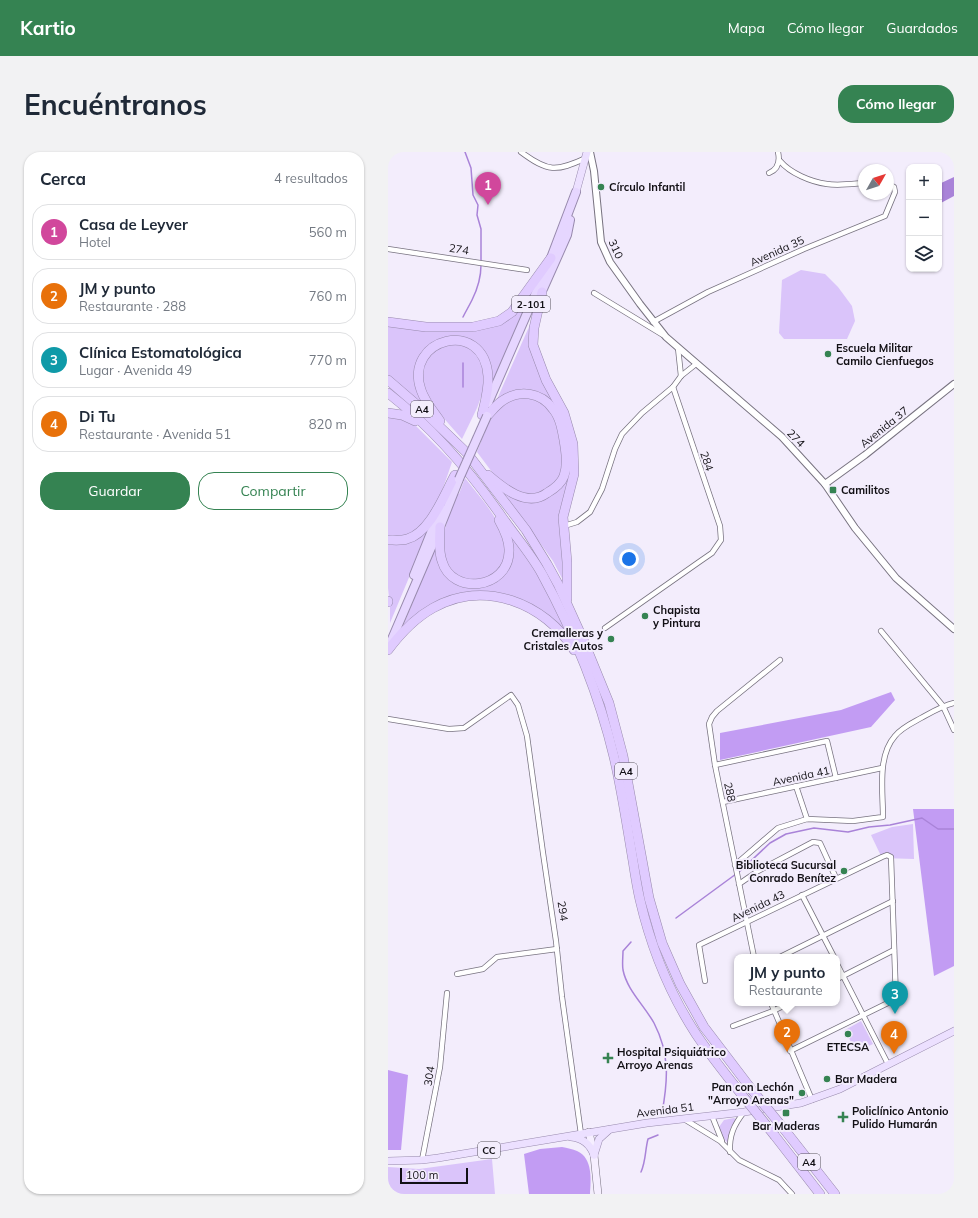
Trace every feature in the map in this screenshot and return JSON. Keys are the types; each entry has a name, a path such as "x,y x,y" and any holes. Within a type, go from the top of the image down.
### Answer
{"highway":[{"name":"2-101","path":"485,416 551,258 576,192"},
{"name":"2-101","path":"388,637 457,477 567,235 576,192"},
{"path":"388,322 426,327 473,327 499,321 512,312 551,258"},
{"path":"542,292 534,328 533,346 546,380 564,414 573,444 574,474 563,517 567,562 567,603"},
{"path":"454,440 425,400 420,389 419,370 426,353 434,346 444,341 459,340 473,346 481,355 485,361 488,376 485,416"},
{"name":"A4","path":"388,380 454,440 474,462 526,530 547,564 567,603 609,703 623,756 649,898 662,943 680,984 698,1018 714,1042 835,1194"},
{"name":"A4","path":"388,393 413,414 448,449 479,484 541,572 571,632 598,704 614,757 640,900 654,946 671,988 687,1019 714,1060 820,1194"},
{"path":"474,462 507,489 526,498 545,495 555,488 564,476 566,452 560,420 554,409 546,401 529,393 521,393 502,401 485,416"},
{"path":"388,413 402,415 409,418 448,449"},
{"name":"2-101","path":"388,649 440,527 457,477"},
{"path":"388,540 409,539 427,524 457,477"},
{"path":"440,527 440,551 442,562 446,570 451,575 464,582 479,584 496,577 504,570 510,551 507,539 503,527 479,484"},
{"path":"388,649 400,635 432,608 453,599 473,596 494,596 511,600 529,607 553,624 567,639 576,654 598,704"},
{"path":"776,1138 785,1131"}],"main road":[{"name":"2-101","path":"576,192 588,154"},
{"name":"Avenida 51","path":"388,1161 422,1160 589,1132 801,1103 840,1089 954,1031"},
{"path":"594,1155 599,1139 610,1129"},
{"path":"589,1132 594,1155 598,1194"},
{"path":"565,1137 584,1140 591,1146 594,1155"}],"street":[{"path":"521,152 543,166 558,168 569,166 588,154"},
{"path":"778,152 780,161 786,168 811,180 827,184 858,183"},
{"name":"310","path":"588,154 594,171 601,242 610,262 666,337"},
{"path":"769,173 773,172 780,161"},
{"name":"Avenida 35","path":"654,322 708,292 804,249 885,216 892,200"},
{"name":"274","path":"388,249 527,270"},
{"name":"274","path":"594,293 666,337 782,437 825,484 855,528 896,578 954,628"},
{"path":"678,348 681,376"},
{"path":"564,526 577,522 590,512 602,489 615,449 622,434 642,413 673,387 681,376 696,364"},
{"name":"Avenida 37","path":"825,484 865,455 954,384"},
{"name":"284","path":"605,628 712,553 721,540 720,526 673,387"},
{"path":"880,631 943,706 954,730"},
{"name":"288","path":"753,954 715,765 709,724 717,711 780,660"},
{"name":"294","path":"388,719 449,729 464,728 511,695 518,705 527,736 581,1134"},
{"path":"735,865 778,828 807,819 853,821 883,816 882,768 888,748 895,736 911,724 943,706 954,703"},
{"path":"715,765 827,741 836,778"},
{"name":"Avenida 41","path":"723,802 882,768"},
{"path":"796,786 807,819"},
{"path":"739,884 758,871 813,842 820,843 836,878"},
{"name":"Avenida 43","path":"704,981 699,945 836,878 887,855 891,857 892,901"},
{"path":"802,895 832,954"},
{"path":"786,954 892,901 896,999 790,1051"},
{"path":"457,974 483,969 497,957 557,949"},
{"path":"840,978 894,950"},
{"path":"840,970 888,1064"},
{"name":"304","path":"422,1160 440,1067 447,993"},
{"path":"772,1006 812,1100"},
{"path":"733,1026 783,1006"},
{"path":"730,1152 731,1134 744,1112"},
{"path":"712,1116 720,1138 730,1152"},
{"path":"683,1118 713,1136 739,1160 779,1180 792,1194"}],"shaded area":[{"path":"954,177 954,196 942,202 942,200 942,183"},
{"path":"801,270 825,274 838,287 852,306 855,321 847,339 784,339 779,333 782,280"},
{"path":"532,290 490,388 483,353 448,338 418,363 427,409 388,375 388,324 500,323"},
{"path":"532,320 531,333 564,419 571,468 565,492 565,584 553,561 498,485 525,499 563,483 562,421 528,390 494,406"},
{"path":"448,343 468,346 482,360 485,386 477,408 462,439 427,399 422,387 424,363 428,355"},
{"path":"520,396 541,400 556,419 564,453 561,478 554,487 537,495 515,492 498,480 477,452 488,423 498,407"},
{"path":"388,415 400,417 413,423 452,462 442,491 432,512 420,528 412,534 403,537 388,536"},
{"path":"465,478 487,505 500,528 505,543 506,557 494,576 475,582 454,575 444,561 443,535 456,493 459,494"},
{"path":"433,520 390,623 388,541 402,542"},
{"path":"505,527 538,575 565,629 526,602 458,595 401,631 437,543 440,562 471,587 507,568"},
{"path":"891,692 895,700 871,727 720,760 720,733 841,710"},
{"path":"913,809 954,809 954,966 934,976"},
{"path":"913,824 914,859 882,858 871,835 892,827"},
{"path":"861,1021 873,1044 856,1052 845,1030"},
{"path":"388,1070 408,1075 401,1150 388,1150"},
{"path":"736,1119 730,1129 728,1143 720,1135 719,1127 724,1120"},
{"path":"562,1147 577,1151 586,1159 590,1170 590,1194 529,1194 524,1154 540,1149"},
{"path":"492,1159 495,1194 388,1194 388,1167 419,1169"}],"waterway":[{"path":"465,152 471,168 473,195 478,205 477,215 481,229 481,261"},
{"path":"463,317 476,292 481,265"},
{"path":"463,363 463,387"},
{"path":"739,872 770,843 786,834 814,828 848,832 922,818 938,829 954,829"},
{"path":"676,918 736,874"},
{"path":"631,942 623,951 623,968 625,977 632,991 654,1023 659,1034 665,1056 666,1089 662,1113"},
{"path":"641,1172 644,1164 648,1139 658,1135"}],"place":[{"name":"Círculo Infantil","path":"601,187"},
{"name":"Casa de Leyver","path":"488,205"},
{"name":"Escuela Militar Camilo Cienfuegos","path":"828,354"},
{"name":"Camilitos","path":"833,490"},
{"name":"Chapista y Pintura","path":"645,616"},
{"name":"Cremalleras y Cristales Autos","path":"611,639"},
{"name":"Biblioteca Sucursal Conrado Benítez","path":"844,871"},
{"name":"Clínica Estomatológica","path":"895,1014"},
{"name":"ETECSA","path":"848,1034"},
{"name":"JM y punto","path":"787,1052"},
{"name":"Di Tu","path":"894,1054"},
{"name":"Hospital Psiquiátrico Arroyo Arenas","path":"608,1058"},
{"name":"Bar Madera","path":"827,1079"},
{"name":"Pan con Lechón \"Arroyo Arenas\"","path":"802,1093"},
{"name":"Bar Maderas","path":"786,1113"},
{"name":"Policlínico Antonio Pulido Humarán","path":"843,1117"}]}
